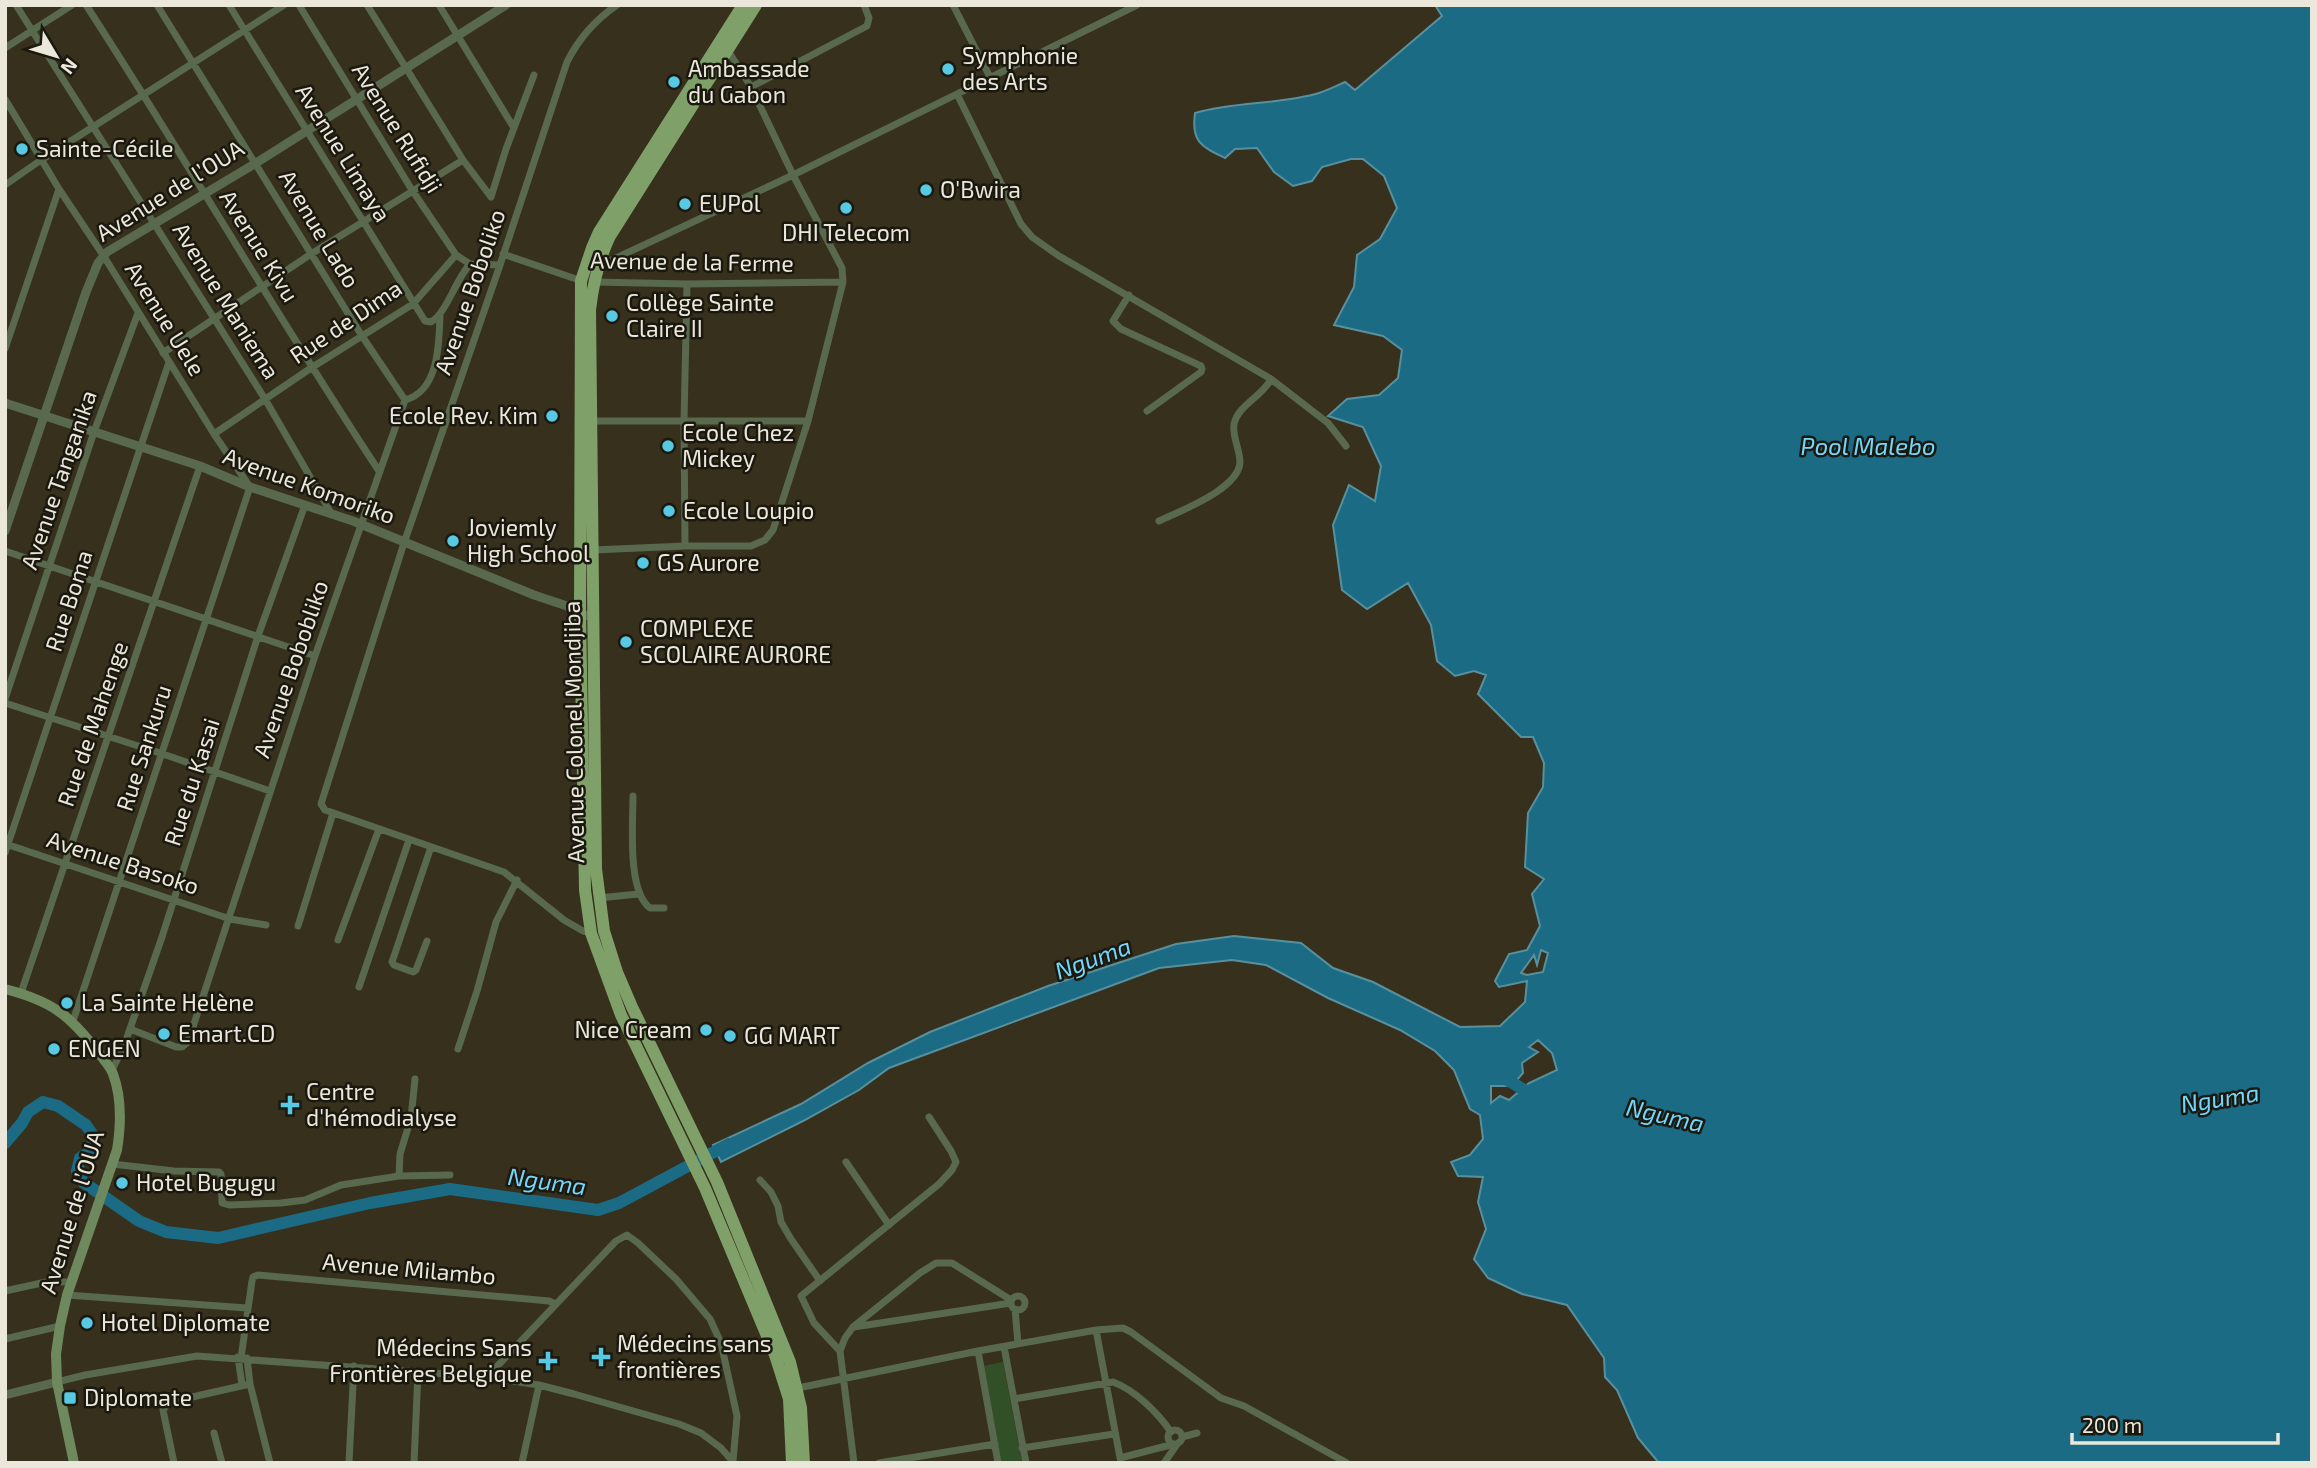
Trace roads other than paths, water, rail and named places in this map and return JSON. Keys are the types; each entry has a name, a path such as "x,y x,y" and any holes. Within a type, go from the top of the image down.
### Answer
{"main road":[{"name":"Avenue Colonel Mondjiba","path":"723,47 743,5"},
{"name":"Avenue Colonel Mondjiba","path":"756,5 723,47 592,248 580,615 585,890 621,1015 705,1188 786,1385 792,1463"},
{"name":"Avenue Colonel Mondjiba","path":"589,276 598,932 717,1182 780,1334 798,1388 804,1463"},
{"name":"Avenue de l’OUA","path":"5,989 51,1005 73,1021 112,1070 118,1096 120,1129 112,1164 67,1295 56,1353 57,1382 74,1463"}],"street":[{"name":"Avenue Maniema","path":"16,5 265,399 331,513"},
{"path":"5,48 72,5"},
{"name":"Avenue Kivu","path":"86,5 311,368 379,471"},
{"name":"Avenue Lado","path":"157,5 362,336 405,400"},
{"name":"Avenue Limaya","path":"229,5 413,304 425,321 431,322 440,315"},
{"path":"5,185 284,5"},
{"name":"Avenue Rufidji","path":"299,5 412,190 456,255 470,264"},
{"path":"367,5 463,160 491,197 534,75"},
{"path":"439,5 514,128"},
{"name":"Avenue de l’OUA","path":"5,531 86,292 103,255 205,195 506,5"},
{"name":"Avenue Boboliko","path":"333,813 322,807 321,801 404,543 567,62 591,26 617,5"},
{"path":"751,87 867,26 869,18 864,5"},
{"path":"953,5 990,77"},
{"path":"589,276 1137,5"},
{"path":"593,550 751,546 765,540 773,530 808,421 843,282 842,268 751,87 723,47"},
{"path":"957,94 1021,224 1032,237 1059,256 1271,379 1328,423 1346,446"},
{"name":"Avenue Uele","path":"6,104 250,487"},
{"path":"163,353 311,254 463,160"},
{"path":"5,349 59,189"},
{"name":"Avenue de la Ferme","path":"503,254 589,276 687,284 843,282"},
{"name":"Rue de Dima","path":"214,434 311,368 413,304 456,255"},
{"path":"470,264 500,265"},
{"name":"Avenue Bobobliko","path":"130,1029 176,1047 184,1046 188,1042 379,471 405,400 413,398 425,388 438,354 440,315 454,287 470,264"},
{"path":"685,546 687,284"},
{"path":"1129,295 1113,321 1121,329 1202,369 1147,411"},
{"name":"Avenue Tanganika","path":"5,701 94,432 138,313"},
{"name":"Rue Boma","path":"6,847 169,362"},
{"path":"1159,521 1213,495 1235,477 1240,465 1233,426 1239,413 1268,387 1271,379"},
{"name":"Avenue Komoriko","path":"5,403 200,466 250,487 331,513 567,606 580,615 594,616"},
{"path":"592,421 808,421"},
{"name":"Rue de Mahenge","path":"21,993 200,466"},
{"name":"Rue Sankuru","path":"73,1021 121,883 250,487"},
{"name":"Rue du Kasai","path":"112,1070 130,1029 174,900 258,636 304,505"},
{"path":"5,551 315,656"},
{"path":"5,701 270,792"},
{"path":"633,796 635,879 638,894 649,908 664,908"},
{"path":"298,926 333,813 496,869 517,880 564,920 598,932"},
{"path":"338,940 379,829"},
{"path":"359,987 408,840"},
{"name":"Avenue Basoko","path":"6,847 66,864 230,919 266,925"},
{"path":"427,941 413,972 392,962 431,847"},
{"path":"458,1048 496,922 517,880"},
{"path":"599,898 638,894"},
{"path":"399,1176 400,1154 411,1118 415,1079"},
{"path":"840,1351 814,1323 801,1296 939,1184 952,1170 956,1162 929,1118"},
{"path":"846,1162 889,1225"},
{"path":"112,1164 174,1171 219,1172 222,1203 229,1205 305,1200 341,1185 399,1176 450,1175"},
{"path":"760,1180 771,1192 778,1206 781,1222 791,1239 820,1281"},
{"path":"487,1377 555,1304 627,1235 677,1279 710,1319 721,1343 737,1416 734,1462"},
{"path":"854,1463 840,1351 853,1327 920,1273 936,1263 952,1263 1012,1304 1017,1344"},
{"name":"Avenue Milambo","path":"247,1308 253,1277 258,1275 549,1301 555,1304"},
{"path":"5,1290 47,1282 72,1283"},
{"path":"67,1295 247,1308 242,1358 246,1384 270,1463"},
{"path":"853,1327 1012,1304"},
{"path":"5,1339 60,1326"},
{"path":"798,1388 1096,1329 1123,1328 1221,1398 1244,1406 1347,1463"},
{"path":"1096,1329 1121,1460 1198,1433"},
{"path":"1004,1347 1026,1463"},
{"path":"978,1351 999,1463"},
{"path":"5,1395 85,1375 130,1369 187,1356 487,1377 538,1385 679,1424 701,1433 734,1462"},
{"path":"349,1462 354,1366"},
{"path":"414,1463 418,1372"},
{"path":"1014,1399 1113,1382 1121,1385 1158,1415 1171,1432 1177,1431 1178,1441 1164,1463"},
{"path":"174,1463 164,1416 165,1406 170,1402 246,1384"},
{"path":"522,1463 538,1385"},
{"path":"214,1433 222,1463"},
{"path":"1022,1448 1114,1434"},
{"path":"878,1463 995,1444"}],"water":[{"name":"Pool Malebo","path":"1435,5 2312,5 2312,1463 1659,1463 1638,1438 1617,1390 1605,1377 1604,1358 1567,1305 1522,1294 1488,1278 1474,1259 1486,1229 1478,1202 1483,1177 1458,1176 1451,1162 1470,1155 1483,1139 1480,1115 1470,1109 1454,1070 1435,1051 1400,1030 1328,998 1266,965 1232,960 1159,968 889,1068 859,1090 721,1162 713,1145 801,1104 868,1063 930,1032 1048,986 1176,944 1234,936 1301,943 1333,968 1373,982 1460,1027 1500,1026 1525,1002 1527,981 1499,987 1495,981 1509,954 1527,950 1540,926 1532,894 1544,879 1525,867 1528,813 1543,787 1544,763 1533,737 1521,737 1478,694 1486,675 1474,671 1455,676 1437,661 1431,625 1408,583 1367,609 1342,590 1333,525 1349,485 1375,501 1381,466 1363,427 1328,416 1347,399 1379,395 1398,378 1402,350 1383,336 1334,325 1354,287 1357,255 1380,239 1397,208 1384,176 1363,159 1351,159 1322,167 1312,181 1293,186 1274,172 1257,148 1235,149 1225,158 1210,150 1196,137 1194,123 1195,113 1210,109 1304,97 1345,82 1355,90 1442,16","holes":["1541,950 1548,953 1543,972 1527,975 1521,973 1534,955 1537,965","1538,1040 1552,1053 1557,1070 1529,1083 1509,1100 1500,1096 1491,1103 1491,1086 1512,1086 1523,1073 1522,1063 1538,1052 1529,1047"]}],"waterway":[{"name":"Nguma","path":"1501,1076 1536,1097"},
{"name":"Nguma","path":"5,1143 28,1112 43,1102 58,1106 86,1125 94,1137 92,1151 80,1158 77,1171 83,1182 139,1221 166,1232 218,1238 370,1203 450,1189 598,1210 619,1203 729,1144"}],"place":[{"name":"Symphonie des Arts","path":"948,69"},
{"name":"Ambassade du Gabon","path":"674,82"},
{"name":"Sainte-Cécile","path":"22,149"},
{"name":"O'Bwira","path":"926,190"},
{"name":"EUPol","path":"685,204"},
{"name":"DHI Telecom","path":"846,208"},
{"name":"Collège Sainte Claire II","path":"612,316"},
{"name":"Ecole Rev. Kim","path":"552,416"},
{"name":"Ecole Chez Mickey","path":"668,446"},
{"name":"Ecole Loupio","path":"669,511"},
{"name":"Joviemly High School","path":"453,541"},
{"name":"GS Aurore","path":"643,563"},
{"name":"COMPLEXE SCOLAIRE AURORE","path":"626,642"},
{"name":"La Sainte Helène","path":"67,1003"},
{"name":"Nice Cream","path":"706,1030"},
{"name":"Emart.CD","path":"164,1034"},
{"name":"GG MART","path":"730,1036"},
{"name":"ENGEN","path":"54,1049"},
{"name":"Centre d'hémodialyse","path":"290,1105"},
{"name":"Hotel Bugugu","path":"122,1183"},
{"name":"Hotel Diplomate","path":"87,1323"},
{"name":"Médecins sans frontières","path":"601,1357"},
{"name":"Médecins Sans Frontières Belgique","path":"548,1361"},
{"name":"Diplomate","path":"70,1398"}]}
